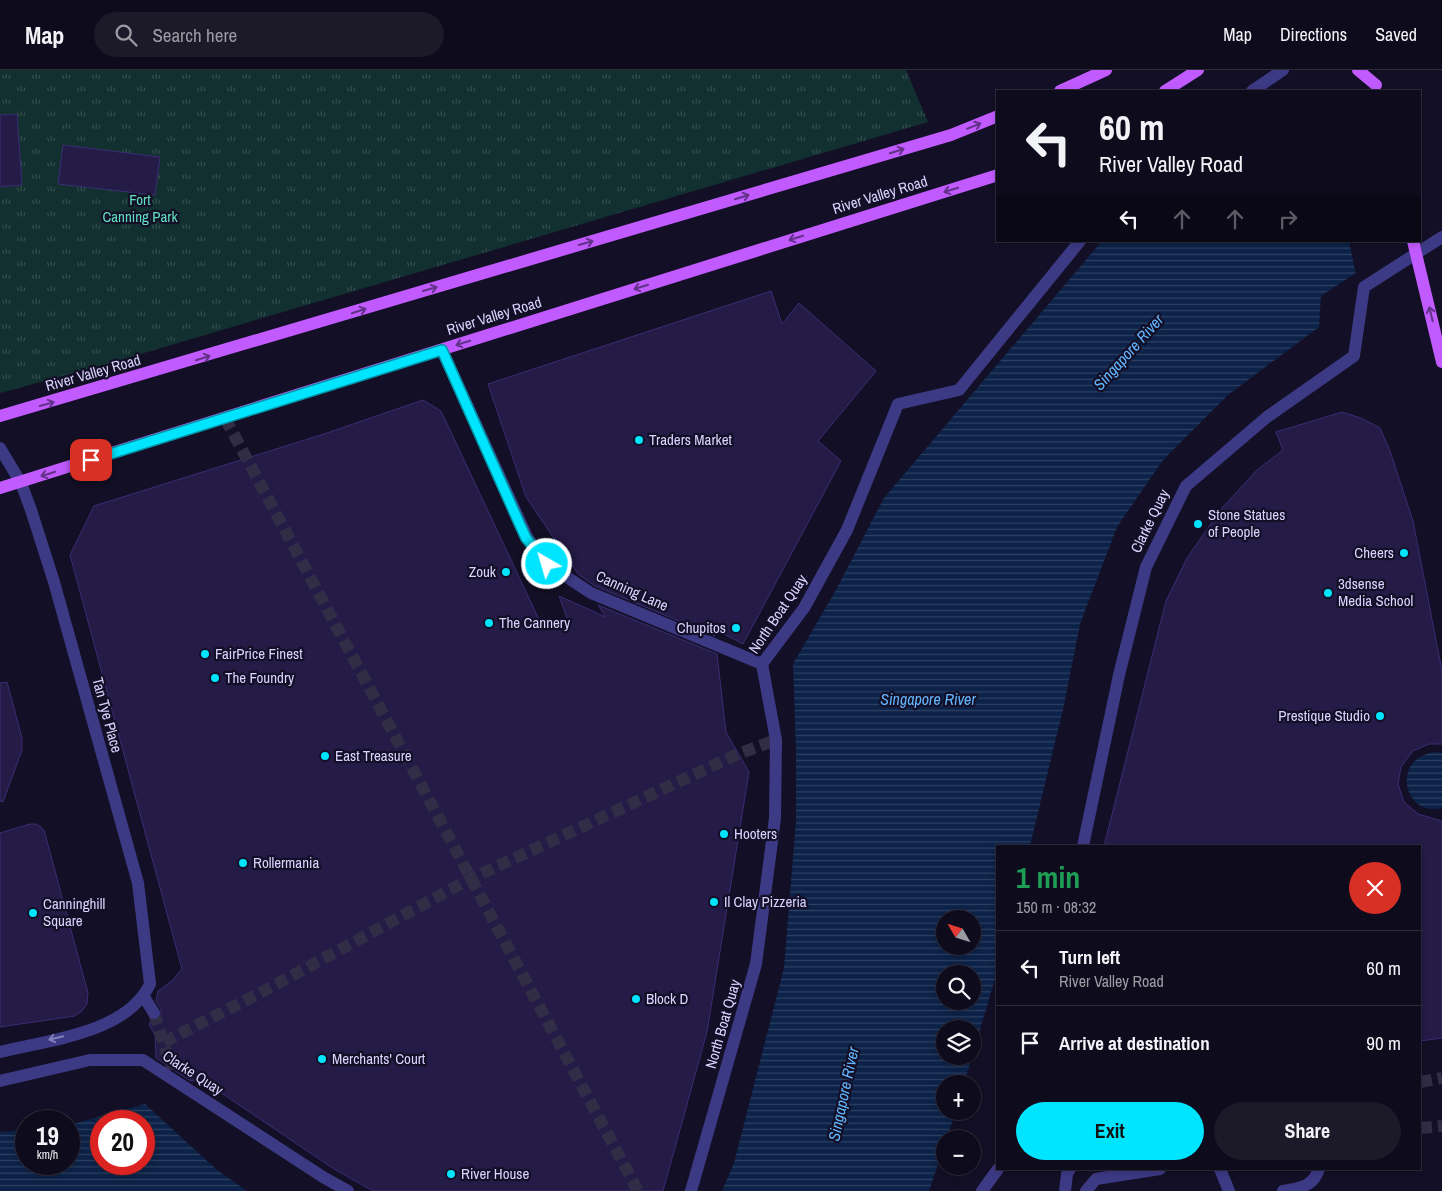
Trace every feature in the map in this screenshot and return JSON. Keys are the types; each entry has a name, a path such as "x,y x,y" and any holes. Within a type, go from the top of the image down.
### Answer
{"main road":[{"path":"1062,90 1106,70"},
{"path":"1166,90 1198,70"},
{"path":"1358,70 1377,88"},
{"path":"1374,70 1377,88"},
{"name":"River Valley Road","path":"0,416 951,135 996,117"},
{"name":"River Valley Road","path":"0,488 21,483 996,176"},
{"path":"1414,242 1442,362"}],"street":[{"path":"1253,90 1283,70"},
{"name":"Clarke Quay","path":"1084,845 1119,675 1146,567 1186,486 1267,417 1354,356 1364,287 1442,237"},
{"name":"North Boat Quay","path":"691,1191 756,964 775,818 776,740 762,664 804,608 847,530 898,404 959,390 1079,242"},
{"name":"Canning Lane","path":"442,350 526,538 547,564 591,593 762,664"},
{"name":"Tan Tye Place","path":"0,448 21,483 54,582 138,883 150,984 144,997"},
{"path":"0,1052 104,1026 131,1010 144,997 154,1013"},
{"name":"Clarke Quay","path":"0,1081 90,1060 143,1060 174,1076 322,1177 348,1191"},
{"path":"982,1191 997,1170"},
{"path":"1065,1191 1066,1174 1069,1170"},
{"path":"1086,1191 1096,1179 1116,1172 1145,1170"},
{"path":"1220,1170 1229,1191"},
{"path":"1283,1191 1305,1187 1312,1182 1318,1170"}],"green space":[{"name":"Fort Canning Park","path":"0,70 906,70 928,122 100,366 0,393"}],"water":[{"name":"Singapore River","path":"1101,242 1402,242 1321,296 1319,327 1228,395 1163,460 1117,527 1080,624 1064,705 1030,845 996,845 996,975 981,1026 981,1020 936,1020 936,1065 970,1065 967,1075 936,1075 936,1120 953,1120 950,1130 936,1130 936,1170 929,1191 722,1191 734,1163 784,968 796,821 793,664 837,588 884,498"},
{"path":"1436,752 1442,753 1442,808 1429,809 1418,804 1411,796 1407,786 1407,775 1412,764 1421,756"},
{"path":"145,1104 152,1110 123,1110"},
{"path":"155,1113 217,1170 247,1191 0,1191 0,1132 15,1131 15,1175 80,1175 80,1122 90,1119 90,1175 155,1175"}],"pier":[{"path":"1316,70 1442,70 1442,219 1421,232 1421,90 1320,90"},
{"path":"1349,242 1405,242 1356,275"}],"building":[{"path":"17,114 22,185 0,187 0,115"},
{"path":"63,145 160,157 155,195 58,184"},
{"name":"Traders Market","path":"771,291 782,324 799,303 876,371 818,441 841,461 743,644 714,629 715,636 595,586 578,574 526,497 488,384"},
{"path":"423,400 441,411 543,628 567,618 559,596 606,617 598,605 717,654 726,732 749,772 707,1032 663,1191 373,1191 334,1169 208,1084 189,1080 156,1058 155,1035 149,1025 151,1020 158,1020 161,1016 161,1009 156,1001 158,991 172,981 182,969 70,555 94,506 324,434"},
{"path":"1342,412 1361,418 1380,428 1390,451 1413,521 1442,671 1442,744 1429,744 1413,751 1401,767 1398,784 1404,802 1418,814 1442,821 1442,1038 1421,1041 1421,845 1104,845 1166,601 1187,558 1222,508 1257,470 1283,450 1276,432"},
{"path":"7,682 22,738 22,750 3,802 0,801 0,683"},
{"name":"Canninghill Square","path":"30,824 37,824 44,830 88,993 87,1004 75,1016 0,1027 0,833"}],"tunnel":[{"path":"225,418 638,1191"},
{"path":"164,1042 262,992 470,879 738,754 776,740"},
{"path":"154,1013 172,1070"},
{"path":"1421,1082 1442,1078"},
{"path":"1421,1128 1442,1126"}],"place":[{"name":"Traders Market","path":"639,440"},
{"name":"Stone Statues of People","path":"1198,524"},
{"name":"Cheers","path":"1404,553"},
{"name":"Zouk","path":"506,572"},
{"name":"3dsense Media School","path":"1328,593"},
{"name":"The Cannery","path":"489,623"},
{"name":"Chupitos","path":"736,628"},
{"name":"FairPrice Finest","path":"205,654"},
{"name":"The Foundry","path":"215,678"},
{"name":"Prestique Studio","path":"1380,716"},
{"name":"East Treasure","path":"325,756"},
{"name":"Hooters","path":"724,834"},
{"name":"Rollermania","path":"243,863"},
{"name":"Il Clay Pizzeria","path":"714,902"},
{"name":"Canninghill Square","path":"33,913"},
{"name":"Block D","path":"636,999"},
{"name":"Merchants' Court","path":"322,1059"},
{"name":"River House","path":"451,1174"}],"route":[{"path":"91,460 442,350 526,538 547,564"}]}
